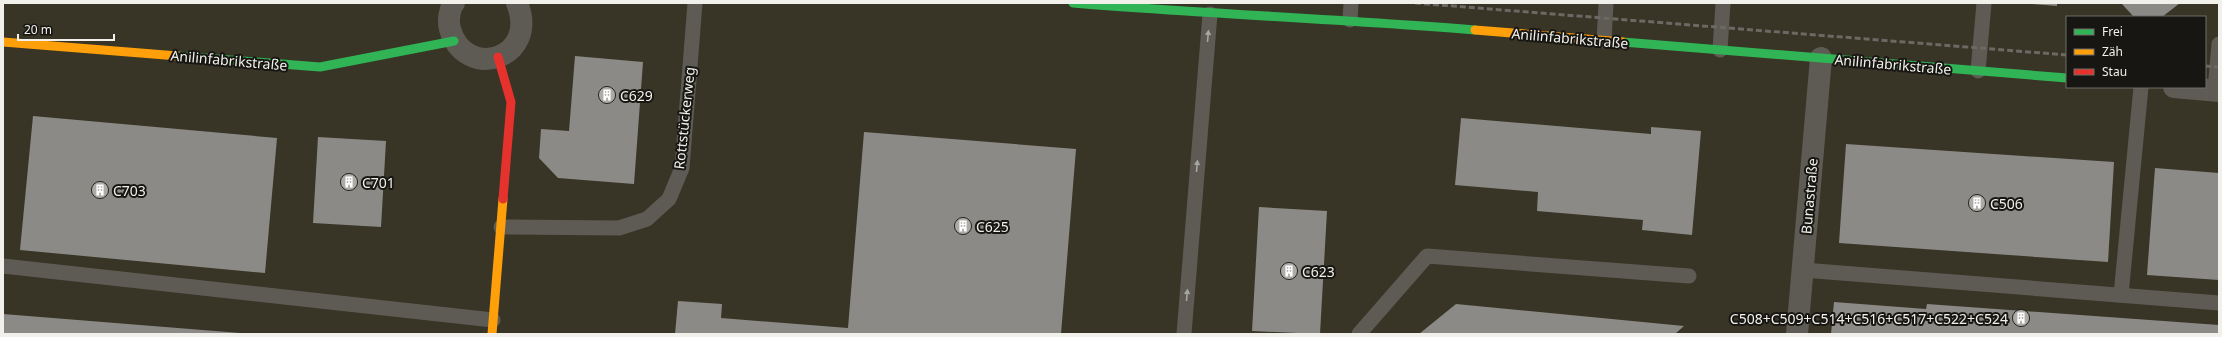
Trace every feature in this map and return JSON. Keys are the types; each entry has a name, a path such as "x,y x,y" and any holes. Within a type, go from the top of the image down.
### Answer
{"street":[{"path":"453,4 449,23 454,41 465,53 481,59 498,58 513,48 522,33 522,16 517,3"},
{"name":"Anilinfabrikstraße","path":"1073,3 1185,8 1210,14 1350,20 2066,78"},
{"name":"Anilinfabrikstraße","path":"3,42 320,67 454,41"},
{"path":"493,327 511,102 498,58"},
{"name":"Bunastraße","path":"1797,334 1821,58"},
{"path":"2188,88 2217,90"}],"lane":[{"name":"Rottstückerweg","path":"501,227 619,228 647,219 669,199 682,168 695,3"},
{"path":"1350,20 1351,3"},
{"path":"1604,41 1606,3"},
{"path":"1720,50 1723,3"},
{"path":"1978,71 1984,3"},
{"path":"1184,334 1210,14"},
{"path":"2217,90 2219,44"},
{"path":"2122,295 2141,88"},
{"path":"1359,334 1427,256 1689,276"},
{"path":"3,266 493,327"},
{"path":"1802,270 2219,303"}],"shaded area":[{"path":"3,3 2219,3 2219,334 3,334"}],"building":[{"path":"2019,3 2057,3 2057,6"},
{"path":"2121,3 2180,3 2163,16 2133,16"},
{"name":"C629","path":"575,56 643,62 634,184 558,178 539,158 541,129 569,131"},
{"name":"C703","path":"33,116 277,138 265,273 20,250"},
{"path":"1461,118 1651,134 1651,127 1701,131 1692,235 1642,230 1643,220 1537,211 1538,192 1455,185"},
{"name":"C625","path":"864,132 1076,149 1061,334 675,334 678,301 722,304 721,318 848,328"},
{"name":"C701","path":"318,137 386,141 381,227 313,223"},
{"name":"C506","path":"1846,144 2114,162 2108,262 1839,243"},
{"path":"2155,168 2219,173 2219,280 2147,275"},
{"name":"C623","path":"1259,207 1327,211 1320,334 1252,331"},
{"name":"C508+C509+C514+C516+C517+C522+C524","path":"1834,302 1926,309 1927,304 2219,325 2219,334 1831,334"},
{"path":"1456,304 1684,326 1675,334 1419,334"},
{"path":"3,314 240,333 240,334 3,334"}],"railway":[{"path":"1415,3 2066,55"},
{"path":"2206,66 2219,67"}],"traffic: fast":[{"path":"1073,3 1475,30"},
{"path":"178,56 320,67 454,41"},
{"path":"1623,42 2066,78"}],"traffic: slow":[{"path":"1475,30 1623,42"},
{"path":"3,42 178,56"},
{"path":"492,334 503,199"}],"traffic: jam":[{"path":"498,57 511,102 503,199"}],"place":[{"name":"C629","path":"607,95"},
{"name":"C701","path":"349,182"},
{"name":"C703","path":"100,190"},
{"name":"C506","path":"1977,203"},
{"name":"C625","path":"963,226"},
{"name":"C623","path":"1289,271"},
{"name":"C508+C509+C514+C516+C517+C522+C524","path":"2021,318"}]}
